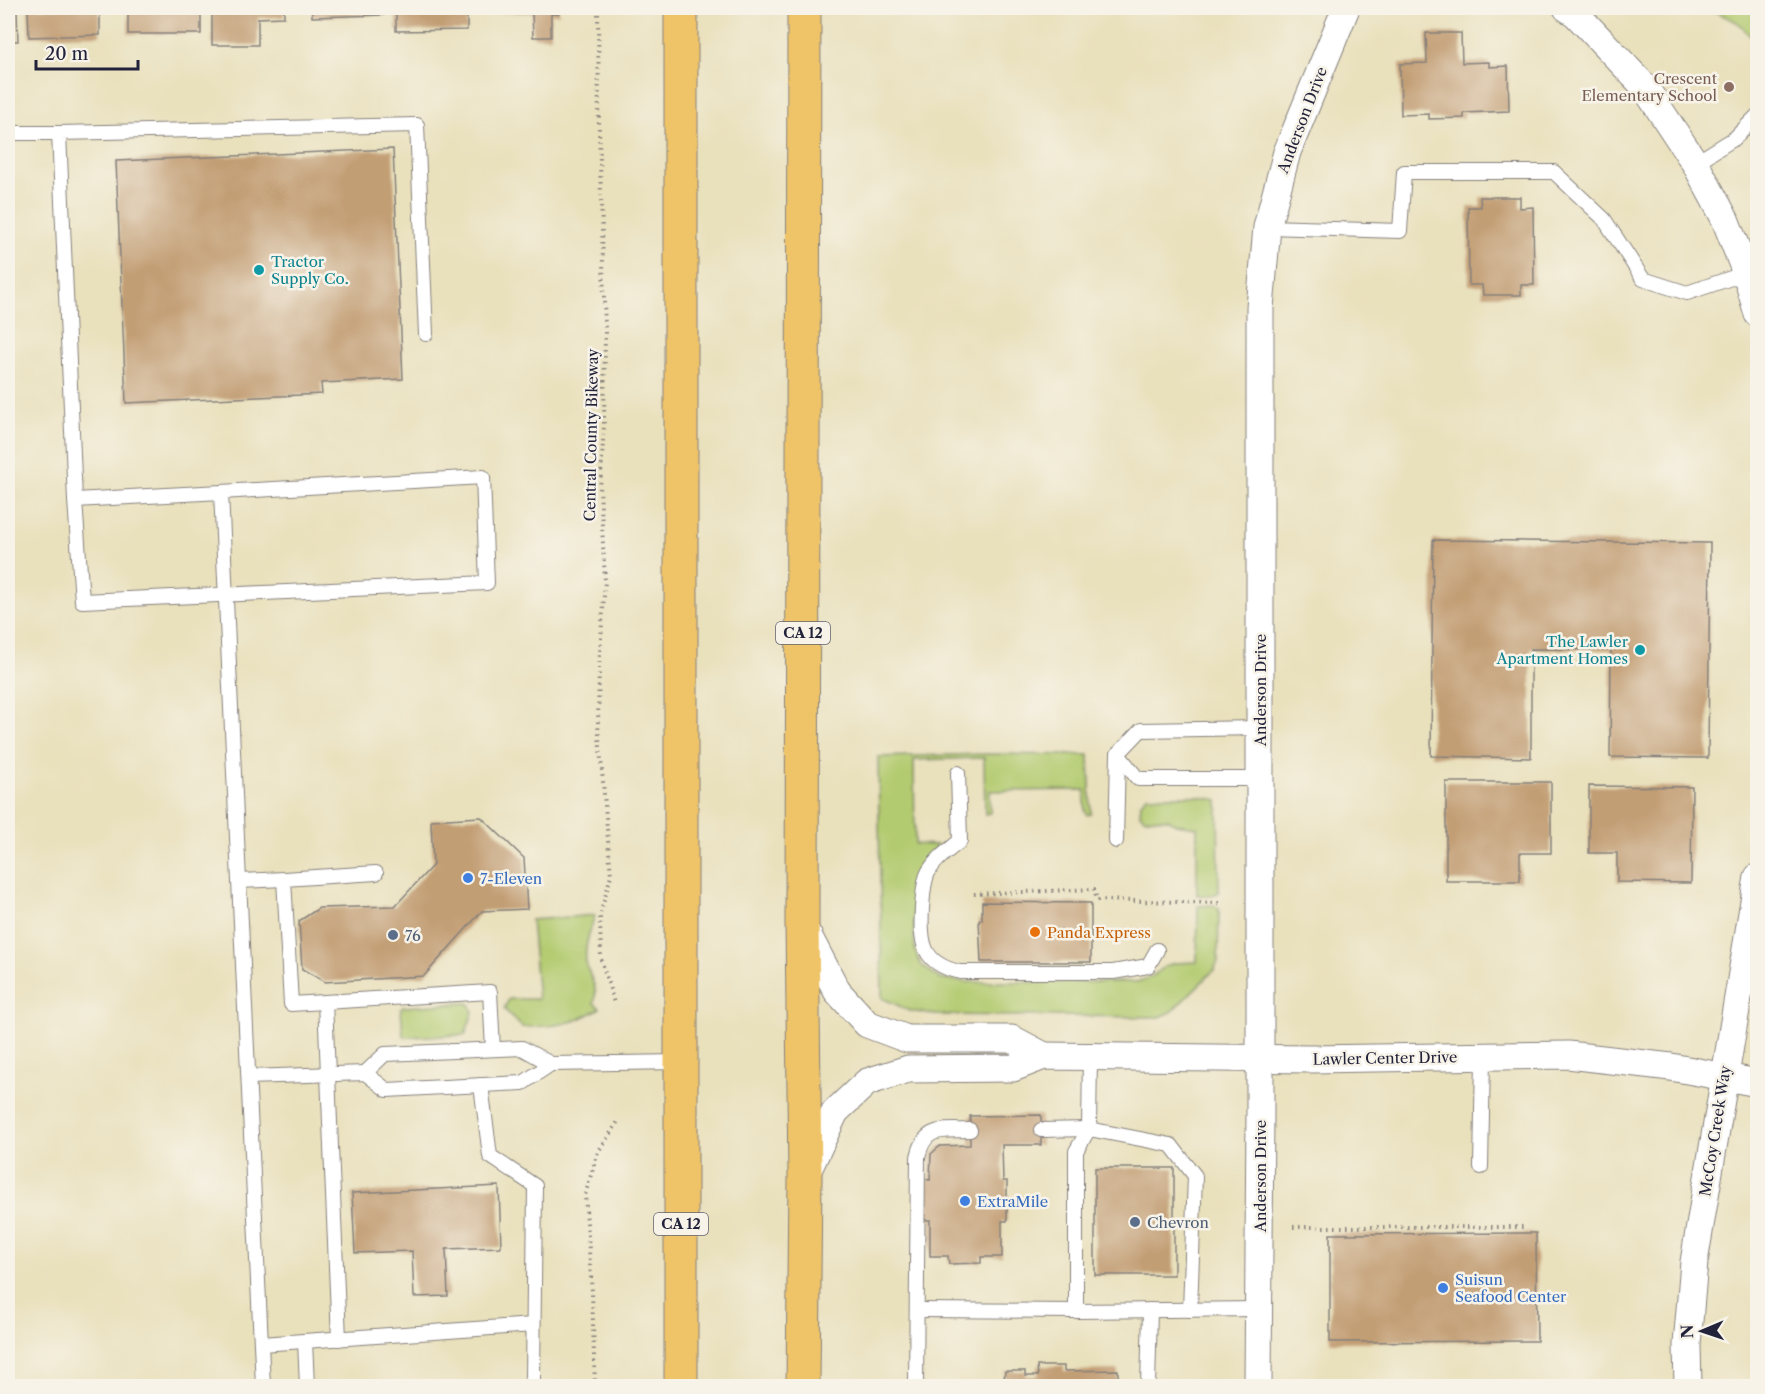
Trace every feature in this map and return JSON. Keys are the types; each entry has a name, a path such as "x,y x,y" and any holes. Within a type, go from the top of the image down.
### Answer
{"highway":[{"name":"CA 12","path":"681,8 681,1386"},
{"name":"CA 12","path":"803,1386 805,1176 802,924 804,8"}],"street":[{"name":"Anderson Drive","path":"1258,1386 1260,308 1267,227 1287,152 1346,8"},
{"path":"1567,8 1576,14 1644,86 1695,163 1725,219 1746,273 1758,314"},
{"name":"McCoy Creek Way","path":"1688,1386 1687,1345 1694,1262 1758,877"},
{"name":"Lawler Center Drive","path":"802,924 837,991 867,1024 907,1039 1012,1039 1044,1056"},
{"name":"Lawler Center Drive","path":"805,1176 835,1112 867,1082 908,1069 1013,1068 1044,1056 1260,1059 1568,1055 1671,1068 1758,1083"}],"lane":[{"path":"1695,163 1735,138 1758,116"},
{"path":"8,133 417,124 426,334"},
{"path":"59,133 75,500 82,601 487,583 483,477 75,500"},
{"path":"1267,227 1400,231 1404,172 1554,172 1604,219 1643,279 1687,293 1746,273"},
{"path":"221,492 262,1386"},
{"path":"1116,841 1118,754 1141,730 1260,728"},
{"path":"1118,754 1138,779 1260,779"},
{"path":"958,772 960,841 939,859 928,873 924,886 921,928 923,946 933,961 946,969 960,972 1130,970 1148,966 1157,950"},
{"path":"239,881 376,873"},
{"path":"284,879 291,1004 490,992 493,1049"},
{"path":"325,1002 339,1339"},
{"path":"365,1073 385,1054 493,1049 522,1048 551,1064 681,1062"},
{"path":"1076,1311 1076,1151 1089,1129 1089,1056"},
{"path":"1481,1167 1483,1057"},
{"path":"249,1077 365,1073 387,1090 523,1083 551,1064"},
{"path":"481,1085 489,1156 535,1186 532,1381 528,1386"},
{"path":"1041,1130 1089,1129 1172,1145 1195,1176 1190,1310"},
{"path":"916,1386 918,1157 926,1136 936,1132 970,1130"},
{"path":"917,1310 1258,1309"},
{"path":"1148,1386 1150,1310"},
{"path":"261,1344 533,1325"},
{"path":"305,1341 307,1386"}],"path":[{"name":"Central County Bikeway","path":"598,8 605,330 604,426 600,489 605,581 598,724 611,875 600,916 601,959 614,1003"},
{"path":"974,894 1094,889 1097,900 1221,903"},
{"path":"595,1386 592,1292 585,1195 598,1152 619,1120"},
{"path":"1293,1227 1526,1227"}],"green space":[{"path":"1708,8 1757,8 1757,39 1754,40 1737,22"},
{"path":"986,754 1089,755 1091,814 1087,815 1085,811 1085,790 990,791 990,813 985,814 984,758 914,760 915,844 937,845 921,868 913,902 915,951 921,965 940,979 968,982 1137,982 1151,977 1174,963 1197,962 1198,906 1214,905 1219,909 1218,961 1214,970 1171,1012 1160,1017 936,1015 910,1011 882,998 878,757"},
{"path":"1147,796 1197,796 1218,800 1219,892 1212,896 1197,895 1197,827 1176,824 1168,819 1144,818 1140,814 1141,802"},
{"path":"595,915 588,938 586,962 595,991 594,1003 600,1008 581,1018 562,1024 522,1027 504,1009 509,999 538,999 531,920"},
{"path":"470,1004 473,1012 465,1035 405,1037 403,1035 401,1009 403,1007"}],"building":[{"path":"8,8 17,8 18,41 8,41"},
{"path":"28,8 100,8 100,35 29,37"},
{"path":"128,8 201,8 201,34 128,34"},
{"path":"212,8 284,8 284,17 258,18 258,45 212,45"},
{"path":"312,8 384,8 384,15 312,17"},
{"path":"396,8 467,8 467,30 396,31"},
{"path":"486,8 558,8 559,14 551,14 551,37 533,37 532,13 486,13"},
{"path":"1426,33 1461,33 1462,63 1489,62 1489,67 1508,66 1509,111 1464,113 1464,118 1429,119 1429,114 1401,115 1400,64 1427,63"},
{"name":"Tractor Supply Co.","path":"393,149 403,379 321,383 322,394 126,403 116,161"},
{"path":"1480,197 1520,197 1520,208 1533,207 1534,285 1521,285 1521,295 1483,295 1482,285 1469,285 1468,207 1481,207"},
{"name":"The Lawler Apartment Homes","path":"1433,540 1710,543 1708,758 1610,757 1611,650 1531,649 1531,758 1431,756"},
{"path":"1446,782 1551,782 1551,853 1520,853 1520,881 1446,881"},
{"path":"1589,786 1692,787 1691,883 1617,882 1617,853 1589,853"},
{"path":"481,817 524,858 527,909 482,911 424,976 325,982 302,969 299,921 319,908 395,906 433,865 431,820"},
{"name":"Panda Express","path":"982,902 1091,903 1091,962 981,962 979,920 982,920"},
{"name":"ExtraMile","path":"1041,1115 1041,1145 1002,1145 1003,1181 1007,1181 1007,1221 1002,1221 1002,1257 981,1257 981,1263 949,1264 948,1256 930,1256 930,1220 924,1220 924,1179 930,1180 931,1154 940,1146 970,1145 970,1116"},
{"name":"Chevron","path":"1095,1168 1174,1168 1174,1275 1095,1275"},
{"path":"499,1186 501,1247 446,1249 448,1296 414,1297 412,1251 355,1253 352,1193"},
{"path":"1536,1233 1537,1341 1330,1342 1330,1234"},
{"path":"1037,1366 1064,1366 1064,1371 1118,1370 1118,1386 998,1386 998,1380 1004,1380 1005,1371 1025,1371 1025,1376 1038,1376"}],"place":[{"name":"Crescent Elementary School","path":"1729,87"},
{"name":"Tractor Supply Co.","path":"259,270"},
{"name":"The Lawler Apartment Homes","path":"1640,650"},
{"name":"7-Eleven","path":"468,878"},
{"name":"Panda Express","path":"1035,932"},
{"name":"76","path":"393,935"},
{"name":"ExtraMile","path":"965,1201"},
{"name":"Chevron","path":"1135,1222"},
{"name":"Suisun Seafood Center","path":"1443,1288"}]}
